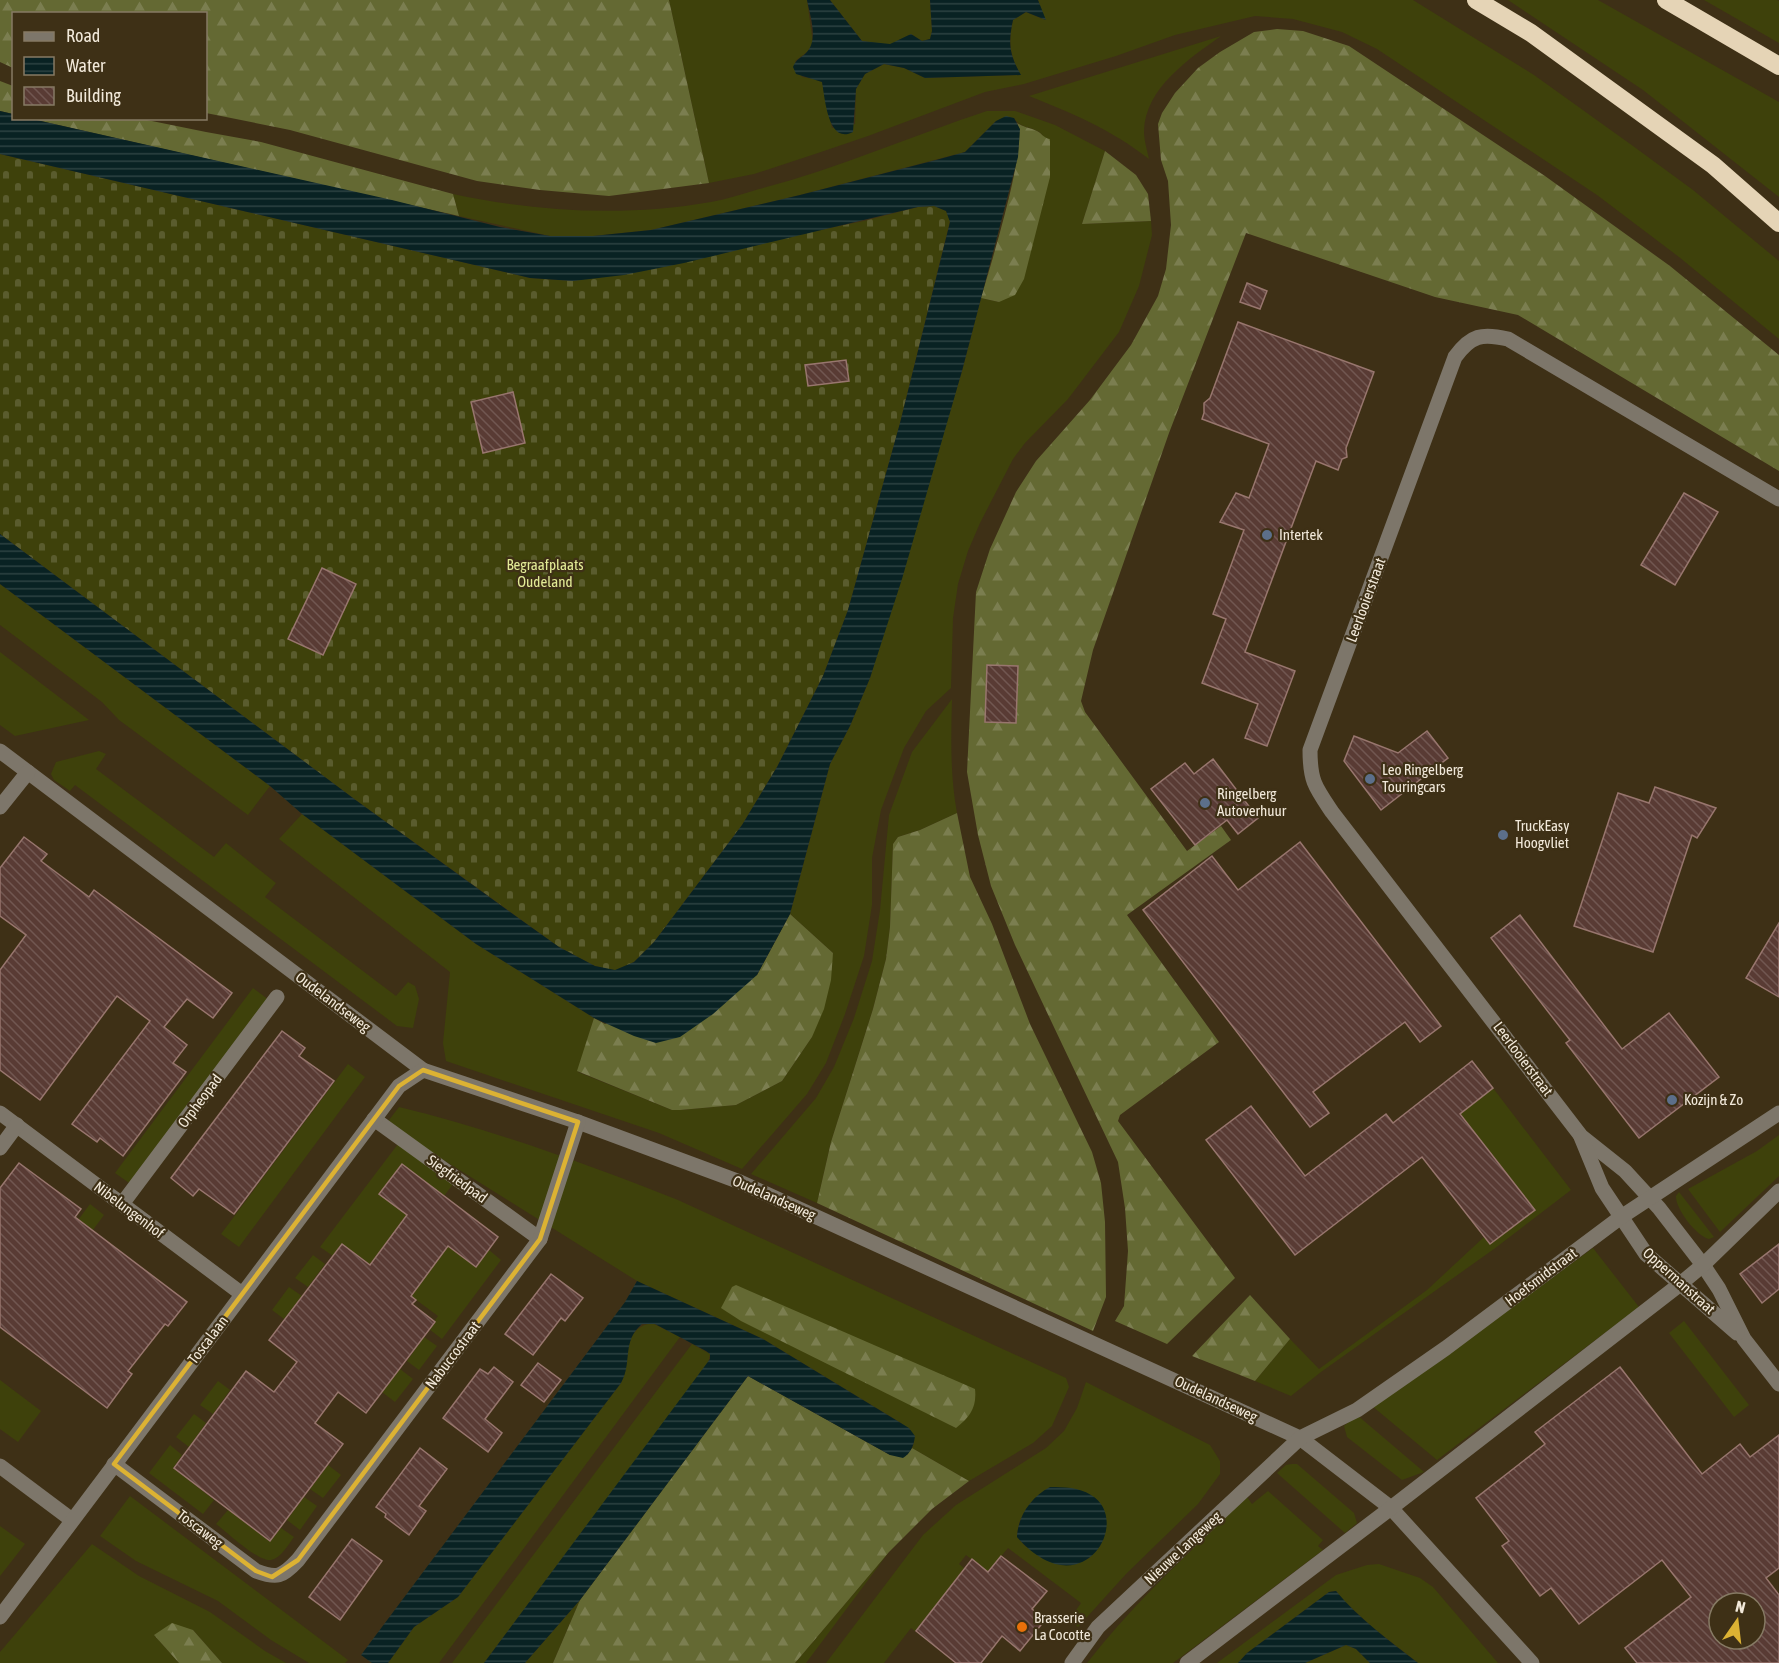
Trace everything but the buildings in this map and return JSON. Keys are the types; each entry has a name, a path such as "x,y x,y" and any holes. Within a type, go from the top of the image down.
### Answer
{"highway":[{"path":"1476,0 1531,33 1713,165 1779,222"},
{"path":"1666,0 1779,66"}],"street":[{"name":"Leerlooierstraat","path":"1650,1197 1625,1171 1581,1136 1332,812 1314,785 1310,768 1310,750 1455,357 1465,343 1482,336 1508,339 1779,499"},
{"name":"Oudelandseweg","path":"0,750 423,1070 578,1122 740,1182 1300,1438 1391,1508 1532,1663"},
{"path":"0,807 28,772"},
{"name":"Orpheopad","path":"122,1204 278,997"},
{"name":"Toscalaan","path":"0,1617 399,1086 423,1070"},
{"name":"Nibelungenhof","path":"0,1113 242,1294"},
{"name":"Hoefsmidstraat","path":"1300,1438 1357,1410 1446,1348 1621,1217 1779,1113"},
{"name":"Siegfriedpad","path":"374,1119 540,1239"},
{"name":"Nabuccostraat","path":"291,1568 540,1239 578,1122"},
{"path":"0,1148 17,1125"},
{"name":"Leerlooierstraat","path":"1581,1136 1602,1188 1621,1217"},
{"path":"1187,1663 1679,1285 1703,1265 1779,1191"},
{"name":"Oppermanstraat","path":"1650,1197 1703,1265 1719,1289 1744,1339 1779,1384"},
{"name":"Oppermanstraat","path":"1621,1217 1646,1254 1744,1339"},
{"name":"Nieuwe Langeweg","path":"1072,1663 1098,1627 1300,1438"},
{"name":"Toscaweg","path":"114,1464 256,1571 272,1577 283,1575 291,1568"},
{"path":"0,1466 72,1520"}],"highlighted area":[{"path":"423,1070 578,1122 540,1239 298,1560 272,1577 256,1571 114,1464 399,1086"}],"green space":[{"path":"0,0 669,0 709,183 609,196 540,190 477,181 290,130 207,113 207,12 12,12 12,68 0,62"},
{"path":"669,0 807,0 813,43 807,52 795,61 802,77 822,82 832,128 855,124 856,89 865,74 884,64 904,68 925,78 1020,75 1011,49 1013,20 1026,12 1045,20 1038,0 1413,0 1534,75 1693,190 1779,261 1779,339 1679,257 1597,195 1377,49 1342,32 1293,19 1255,16 1175,35 1024,84 985,92 868,136 754,174 709,183"},
{"path":"830,0 930,0 932,31 930,39 922,41 911,34 890,45 862,41"},
{"path":"1508,0 1598,0 1779,102 1779,197 1643,90"},
{"path":"1704,0 1779,1 1779,43"},
{"path":"1277,29 1303,31 1349,46 1545,176 1670,266 1779,355 1779,471 1518,315 1435,297 1246,233 1169,433 1093,650 1081,701 1085,712 1187,851 1221,826 1231,840 1127,915 1219,1042 1120,1115 1118,1121 1235,1278 1167,1344 1115,1321 1124,1306 1128,1251 1125,1208 1118,1162 1015,945 991,886 978,835 967,772 976,592 990,549 1016,492 1036,461 1090,400 1131,345 1158,296 1166,269 1171,225 1168,181 1161,160 1158,124 1162,113 1175,93 1198,68 1254,32"},
{"path":"1221,36 1183,64 1152,101 1146,115 1144,131 1149,159 1121,139 1091,123 1029,96"},
{"path":"0,81 12,86 12,114 0,111"},
{"path":"987,111 1015,111 1055,125 1105,151 1082,224 1151,221 1152,235 1139,286 1119,332 1068,399 1025,443 1013,459 968,551 958,584 953,618 951,688 926,711 904,748 881,810 872,858 872,905 864,956 826,1063 807,1094 742,1169 659,1133 446,1061 443,1043 450,972 279,839 302,814 476,944 594,1018 578,1072 672,1110 736,1105 782,1081 812,1037 833,953 790,914 830,764 850,726 870,678 962,371 981,298 999,302 1045,139 1040,132 1022,125 1014,118 996,121 965,152 800,195 651,230 593,236 550,236 459,216 453,194 517,205 582,210 614,211 679,207 735,196 817,172"},
{"path":"36,120 147,120 261,142 453,194 459,216"},
{"path":"1017,123 1050,139 1050,177 1024,279 1015,295 999,302 981,298 1013,180 1018,155"},
{"path":"1105,151 1136,175 1148,194 1151,221 1082,224"},
{"name":"Begraafplaats Oudeland","path":"0,154 530,278 573,281 864,221 918,207 934,206 946,211 950,221 900,423 848,610 823,676 777,767 742,825 654,942 634,962 615,971 595,966 559,947 357,801 0,534"},
{"path":"0,584 270,786 248,815 119,720 102,702 0,625"},
{"path":"0,652 89,720 15,736 0,725"},
{"path":"952,699 952,770 957,813 920,830 898,837 893,844 890,927 886,959 873,1009 831,1142 817,1203 751,1174 816,1098 834,1067 854,1018 872,961 880,910 889,815 912,752"},
{"path":"99,751 106,754 96,769 214,857 226,843 276,883 265,897 396,996 408,982 415,986 419,999 413,1028 397,1026 75,785 70,791 54,780 51,774 56,762"},
{"path":"957,813 970,877 992,924 1030,1024 1092,1152 1101,1183 1105,1222 1106,1297 1093,1331 817,1203 831,1142 873,1009 886,959 890,927 893,844 898,837 920,830"},
{"path":"790,914 833,953 831,980 824,1009 812,1037 782,1081 736,1105 672,1110 577,1071 594,1018 605,1024 757,975"},
{"path":"253,988 269,1000 132,1185 115,1173"},
{"path":"348,1064 365,1077 239,1247 221,1234"},
{"path":"1493,1088 1571,1190 1494,1249 1321,1372 1291,1396 1255,1381 1290,1339 1319,1369 1427,1290 1484,1237 1490,1244 1534,1210 1475,1133 1438,1131"},
{"path":"399,1107 435,1116 575,1161 678,1200 1066,1378 1069,1387 1052,1426 1033,1443 969,1481 912,1448 914,1443 901,1423 763,1339 637,1281 386,1124","holes":["947,1378 974,1389 956,1428 938,1417"]},
{"path":"1779,1135 1779,1176 1720,1232 1688,1189 1757,1151"},
{"path":"398,1144 453,1184 444,1196 379,1194 407,1215 370,1265 342,1244 333,1256 320,1247"},
{"path":"1679,1192 1714,1237 1709,1239 1704,1237 1687,1221 1677,1201 1676,1196"},
{"path":"90,1204 104,1215 61,1273 47,1262"},
{"path":"448,1246 476,1267 489,1250 501,1260 442,1339 429,1329 438,1316 411,1296"},
{"path":"1593,1248 1639,1307 1437,1460 1372,1406 1447,1355"},
{"path":"313,1255 325,1264 308,1287 295,1278"},
{"path":"736,1285 975,1389 972,1411 956,1428 741,1321 721,1308 732,1287"},
{"path":"289,1287 302,1296 284,1319 272,1310"},
{"path":"1250,1295 1290,1339 1255,1381 1192,1356"},
{"path":"1684,1321 1749,1405 1734,1417 1669,1333"},
{"path":"652,1323 680,1337 439,1663 388,1663 414,1627 458,1597 621,1383 631,1339 642,1326"},
{"path":"424,1337 437,1346 419,1370 407,1361"},
{"path":"692,1344 710,1354 708,1364 484,1663 452,1663"},
{"path":"400,1369 413,1379 395,1402 382,1392"},
{"path":"748,1376 890,1455 907,1455 912,1448 969,1481 932,1509 889,1552 795,1663 553,1663 580,1600"},
{"path":"0,1380 41,1411 18,1442 0,1429"},
{"path":"218,1381 230,1390 213,1414 200,1405"},
{"path":"1086,1382 1210,1445 1220,1461 1220,1474 1198,1504 1126,1574 1078,1627 1069,1620 1081,1603 1008,1548 988,1572 966,1555 959,1564 965,1569 915,1631 911,1628 884,1663 826,1663 923,1535 956,1505 1046,1448 1064,1431 1077,1408","holes":["1037,1497 1104,1537 1100,1546 1088,1559 1050,1562 1025,1546 1017,1537 1023,1515"]},
{"path":"194,1414 206,1423 189,1447 176,1437"},
{"path":"1357,1415 1424,1472 1402,1480 1347,1437 1344,1426"},
{"path":"170,1445 182,1455 173,1468 214,1500 203,1514 149,1473"},
{"path":"1297,1464 1354,1513 1357,1523 1345,1533 1277,1473 1286,1465"},
{"path":"328,1465 341,1475 323,1498 310,1489"},
{"path":"1268,1491 1323,1540 1318,1546 1323,1550 1173,1663 1087,1663 1144,1598 1247,1497 1252,1504"},
{"path":"130,1496 348,1660 345,1663 309,1663 271,1640 218,1601 136,1561 100,1536"},
{"path":"304,1497 317,1506 300,1530 287,1520"},
{"path":"228,1510 270,1541 281,1528 294,1537 278,1557 271,1560 265,1559 251,1552 216,1524"},
{"path":"0,1526 25,1544 0,1576"},
{"path":"92,1544 139,1576 210,1612 286,1663 222,1663 193,1630 154,1635 179,1663 0,1663 0,1652"},
{"path":"889,1552 806,1663 795,1663"},
{"path":"1379,1564 1420,1578 1433,1587 1498,1663 1418,1663 1372,1627 1336,1591 1329,1592 1247,1653 1238,1663 1217,1663 1336,1575 1367,1565"},
{"path":"580,1600 553,1663 525,1663"},
{"path":"172,1623 193,1630 222,1663 179,1663 154,1635"},
{"path":"1346,1645 1356,1649 1370,1663 1305,1663"}],"water":[{"path":"807,0 830,0 862,41 890,44 911,34 922,41 930,39 932,31 930,0 1038,0 1046,20 1026,12 1013,20 1010,35 1011,48 1021,75 925,78 904,68 884,64 865,74 856,89 853,132 845,134 838,132 829,118 822,82 796,74 793,67 810,48 812,41 813,28"},
{"path":"0,111 12,114 12,120 36,120 392,200 500,227 550,236 593,236 651,230 800,195 965,152 996,121 1006,116 1014,118 1020,129 1018,157 962,371 902,579 870,678 850,726 830,764 790,914 757,975 713,1014 680,1037 656,1043 594,1018 476,944 0,584 0,534 357,801 559,947 595,966 615,970 634,962 654,942 742,825 777,767 823,676 848,610 900,423 950,222 946,211 934,206 918,207 684,263 624,275 573,281 530,278 0,154"},
{"path":"637,1281 763,1339 909,1428 915,1436 910,1451 903,1458 890,1455 748,1376 580,1600 525,1663 484,1663 710,1359 710,1354 706,1351 655,1324 642,1324 629,1345 621,1383 458,1597 414,1627 388,1663 372,1663 361,1655 625,1302"},
{"path":"1050,1487 1081,1490 1091,1495 1103,1507 1107,1523 1104,1539 1094,1553 1080,1563 1062,1565 1041,1557 1017,1537 1020,1522 1027,1508 1037,1496"},
{"path":"1336,1591 1365,1620 1418,1663 1370,1663 1356,1649 1346,1645 1305,1663 1238,1663 1247,1653 1329,1592"}],"place":[{"name":"Intertek","path":"1267,535"},
{"name":"Leo Ringelberg Touringcars","path":"1370,779"},
{"name":"Ringelberg Autoverhuur","path":"1205,803"},
{"name":"TruckEasy Hoogvliet","path":"1503,835"},
{"name":"Kozijn & Zo","path":"1672,1100"},
{"name":"Brasserie La Cocotte","path":"1022,1627"}]}
